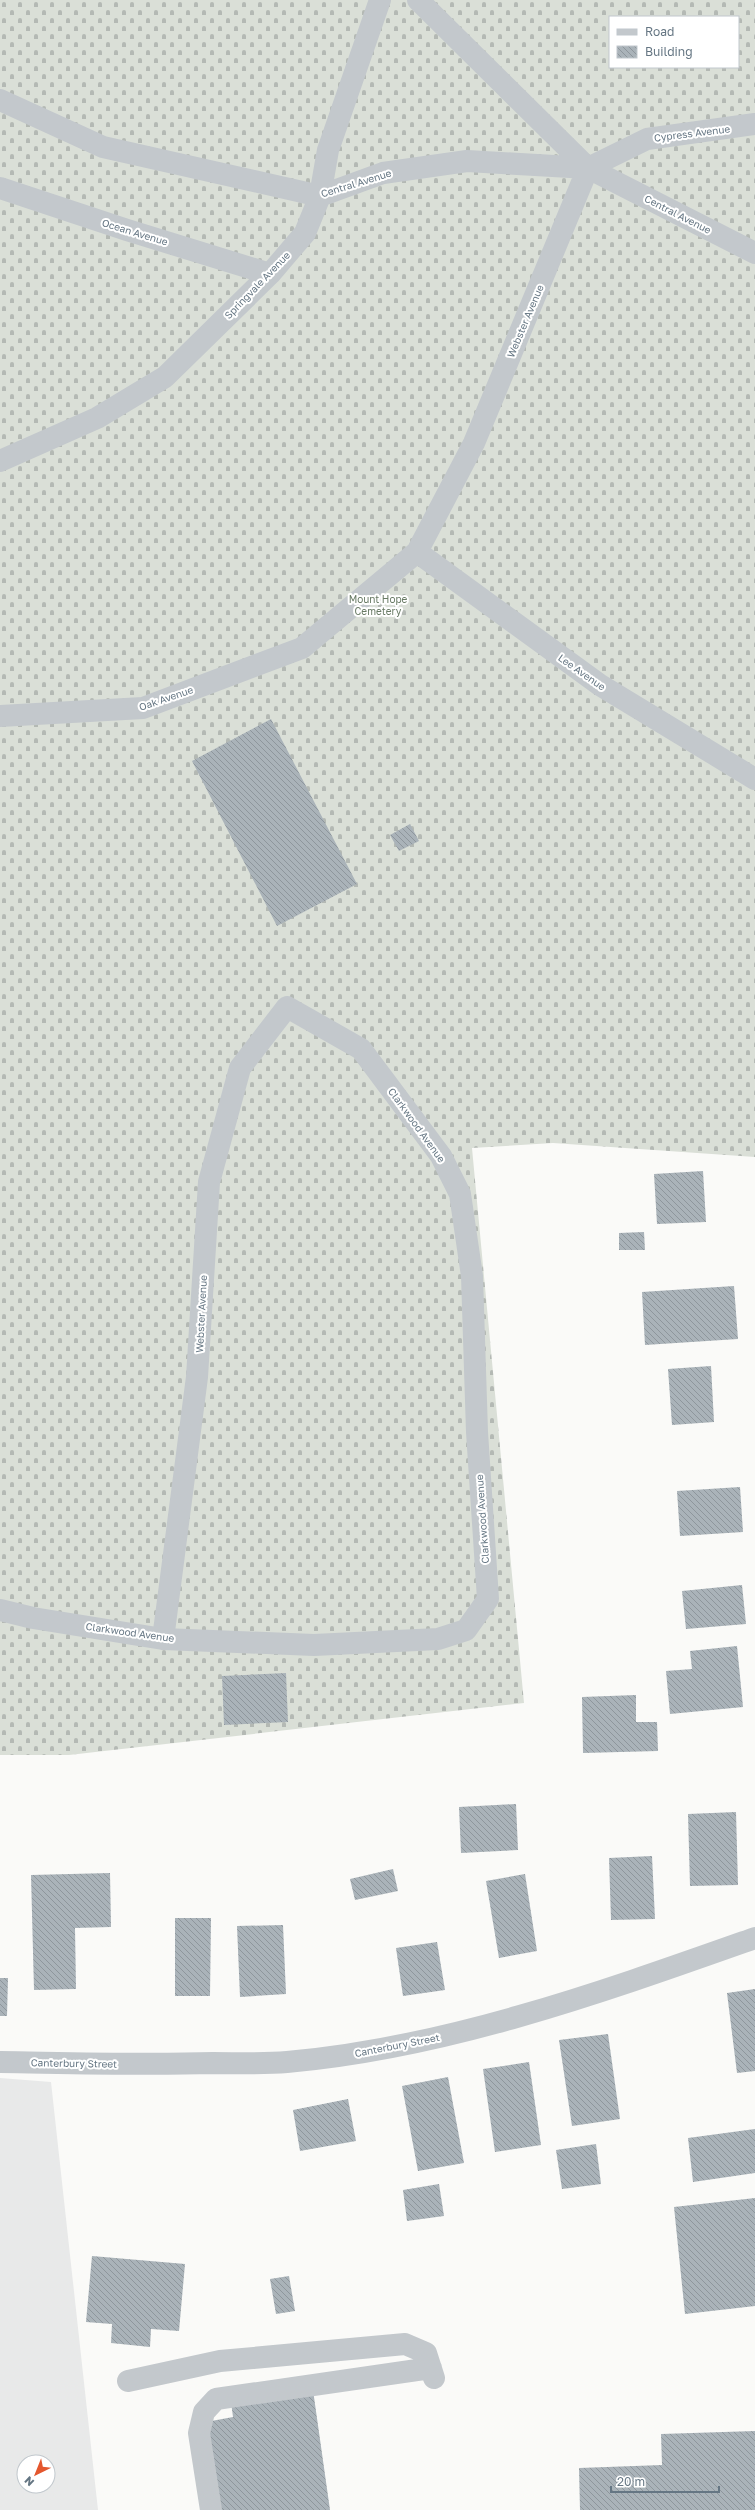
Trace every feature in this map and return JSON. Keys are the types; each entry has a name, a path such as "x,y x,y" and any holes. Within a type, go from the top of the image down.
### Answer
{"street":[{"name":"Springvale Avenue","path":"0,461 97,418 165,377 270,274 305,234 320,196 328,150 380,0"},
{"path":"418,0 588,168"},
{"name":"Central Avenue","path":"0,100 102,147 320,196 382,173 467,161 588,168 755,253"},
{"name":"Cypress Avenue","path":"588,168 647,139 755,124"},
{"name":"Webster Avenue","path":"302,648 417,552 474,443 588,168"},
{"name":"Ocean Avenue","path":"0,188 120,228 270,274"},
{"name":"Lee Avenue","path":"417,552 600,685 755,779"},
{"name":"Oak Avenue","path":"0,716 143,708 302,648"},
{"name":"Webster Avenue","path":"164,1638 197,1377 209,1182 240,1068 287,1007"},
{"name":"Clarkwood Avenue","path":"0,1610 33,1618 164,1638 314,1644 438,1639 466,1630 488,1599 477,1432 472,1276 460,1194 441,1156 361,1049 287,1007"},
{"name":"Canterbury Street","path":"0,2062 149,2065 286,2062 382,2050 474,2028 646,1976 755,1938"},
{"path":"128,2381 220,2361 405,2344 426,2353 432,2373 216,2399 204,2412 199,2433 211,2510"}],"shaded area":[{"path":"0,2078 51,2082 98,2510 0,2510"}],"green space":[{"name":"Mount Hope Cemetery","path":"0,0 755,0 755,1157 553,1143 472,1148 524,1703 69,1755 0,1755"}],"building":[{"path":"271,719 357,884 277,926 192,761"},
{"path":"410,824 419,841 399,851 390,835"},
{"path":"703,1171 706,1222 657,1224 654,1174"},
{"path":"644,1232 645,1250 619,1250 619,1233"},
{"path":"734,1286 738,1339 645,1345 642,1292"},
{"path":"711,1366 714,1422 672,1425 668,1369"},
{"path":"740,1487 743,1532 680,1536 677,1491"},
{"path":"742,1585 746,1624 686,1629 682,1591"},
{"path":"737,1646 743,1707 670,1714 666,1671 692,1669 690,1651"},
{"path":"286,1673 288,1722 224,1725 222,1676"},
{"path":"636,1695 636,1722 657,1722 658,1751 583,1753 582,1697"},
{"path":"516,1804 518,1850 461,1853 459,1807"},
{"path":"736,1812 738,1885 690,1886 688,1814"},
{"path":"652,1856 655,1919 611,1920 609,1858"},
{"path":"393,1869 398,1891 355,1900 350,1879"},
{"path":"110,1873 111,1927 75,1928 76,1989 34,1990 31,1875"},
{"path":"525,1874 537,1951 499,1958 486,1881"},
{"path":"175,1918 211,1918 210,1996 175,1996"},
{"path":"283,1925 286,1994 240,1997 237,1926"},
{"path":"437,1942 445,1990 403,1996 396,1948"},
{"path":"0,1978 8,1978 7,2016 0,2016"},
{"path":"755,1989 755,2071 737,2073 727,1993"},
{"path":"608,2034 620,2119 572,2126 559,2040"},
{"path":"529,2062 541,2145 495,2152 483,2069"},
{"path":"448,2077 464,2163 418,2171 402,2086"},
{"path":"348,2099 356,2141 300,2151 293,2110"},
{"path":"755,2129 755,2173 693,2182 688,2138"},
{"path":"596,2144 601,2184 562,2189 556,2150"},
{"path":"439,2184 444,2216 407,2221 403,2190"},
{"path":"755,2198 755,2306 685,2314 674,2207"},
{"path":"92,2256 185,2264 179,2331 151,2329 150,2347 111,2343 112,2324 86,2322"},
{"path":"289,2276 295,2311 276,2314 270,2279"},
{"path":"313,2390 330,2510 219,2510 206,2422 233,2417 231,2402"},
{"path":"755,2431 755,2510 580,2510 579,2468 662,2465 661,2434"}]}
